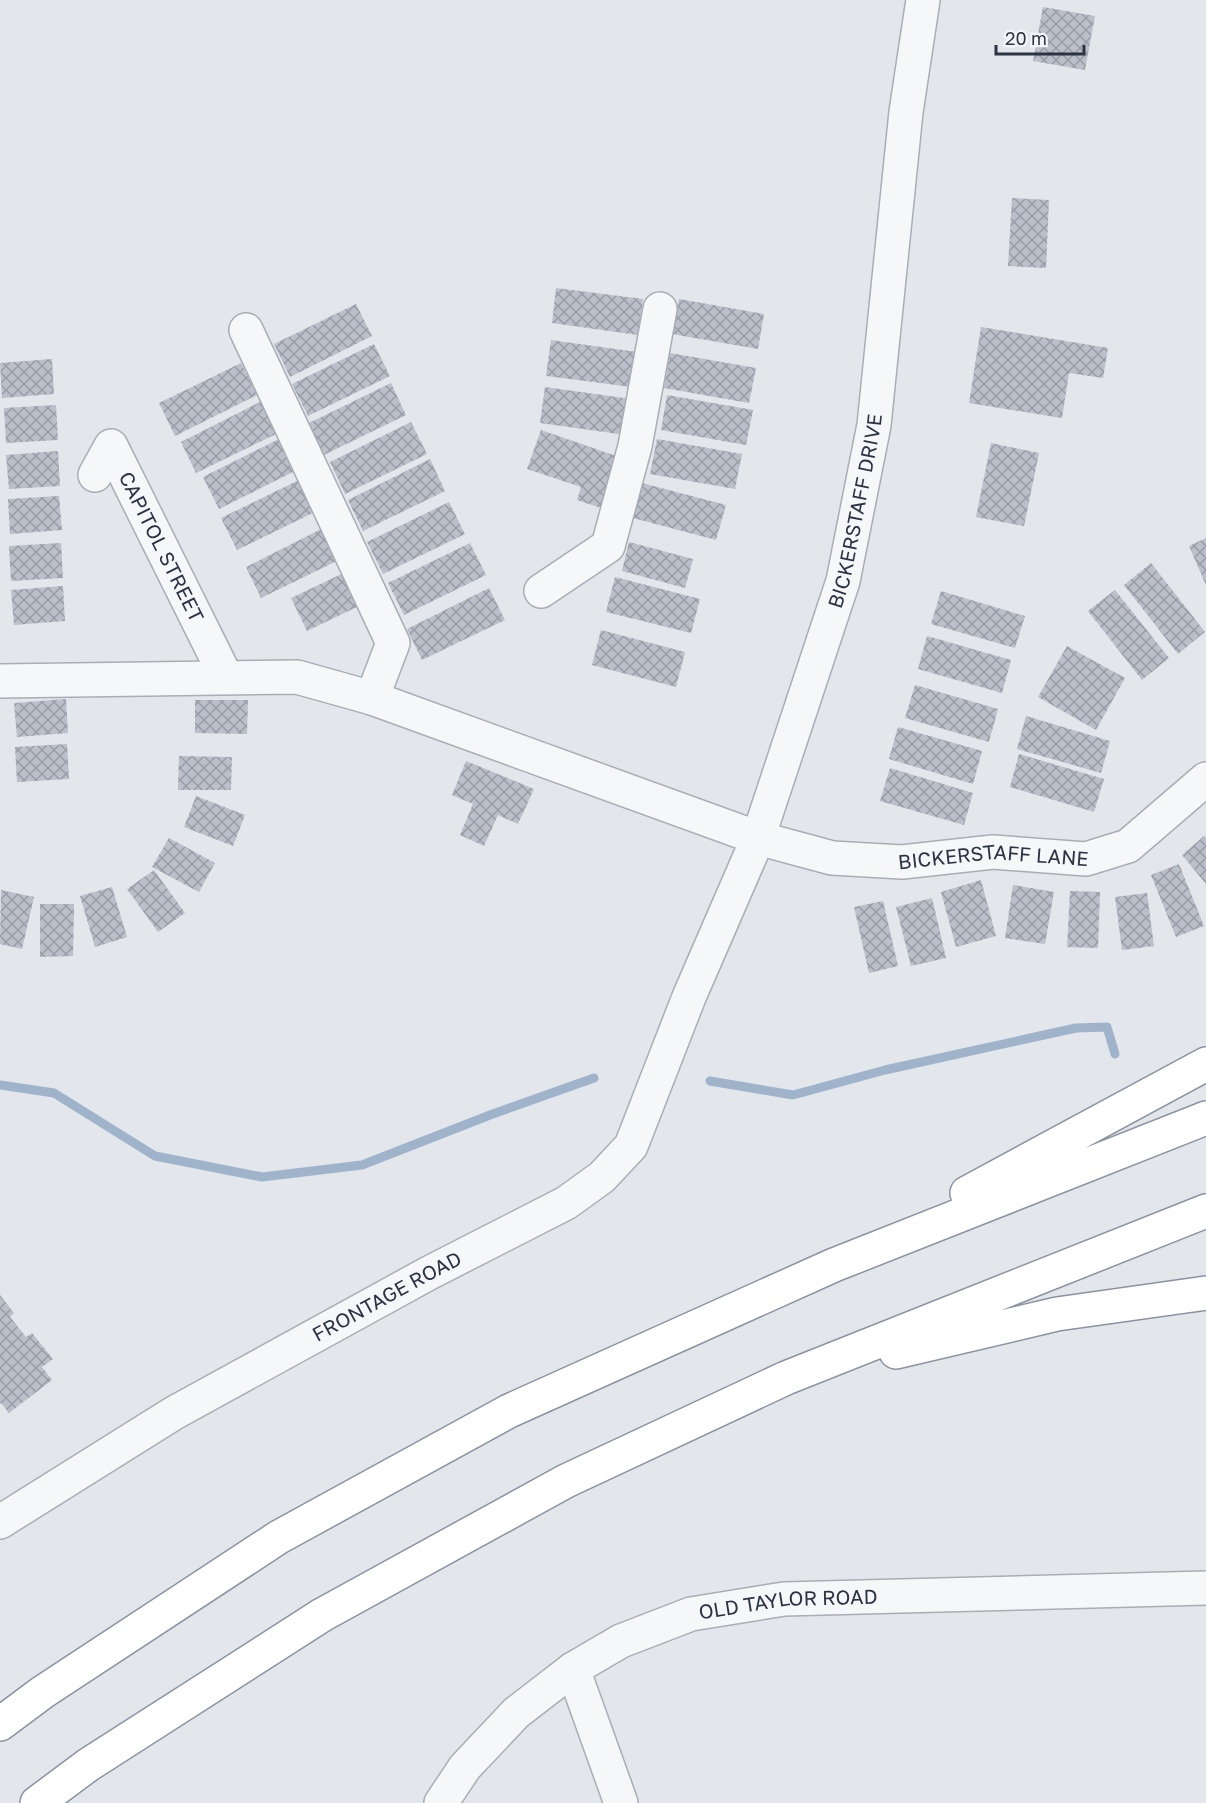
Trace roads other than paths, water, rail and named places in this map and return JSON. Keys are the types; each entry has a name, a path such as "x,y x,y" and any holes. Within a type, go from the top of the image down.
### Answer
{"highway":[{"path":"834,1265 1206,1065"},
{"path":"0,1724 43,1692 279,1537 509,1411 834,1265 1206,1118"},
{"path":"37,1803 88,1765 322,1615 566,1480 786,1378 1206,1210"},
{"path":"786,1378 1057,1314 1206,1293"}],"street":[{"name":"BICKERSTAFF DRIVE","path":"688,997 758,838 843,581 874,425 906,112 922,0"},
{"path":"541,591 608,546 635,446 660,309"},
{"path":"246,330 393,643 372,698"},
{"name":"CAPITOL STREET","path":"95,475 111,446 226,677"},
{"name":"BICKERSTAFF LANE","path":"0,681 297,677 372,698 576,770 758,838 832,858 902,862 993,852 1086,859 1128,846 1206,779"},
{"name":"FRONTAGE ROAD","path":"0,1521 174,1413 429,1273 566,1203 602,1177 631,1146 688,997"},
{"name":"OLD TAYLOR ROAD","path":"441,1803 465,1767 516,1713 573,1669 621,1641 691,1614 784,1599 1206,1588"},
{"path":"573,1669 621,1803"}],"waterway":[{"path":"710,1081 793,1095 885,1070 1076,1028 1107,1027 1115,1054"},
{"path":"0,1085 54,1093 155,1156 262,1177 362,1165 490,1115 594,1078"}]}
